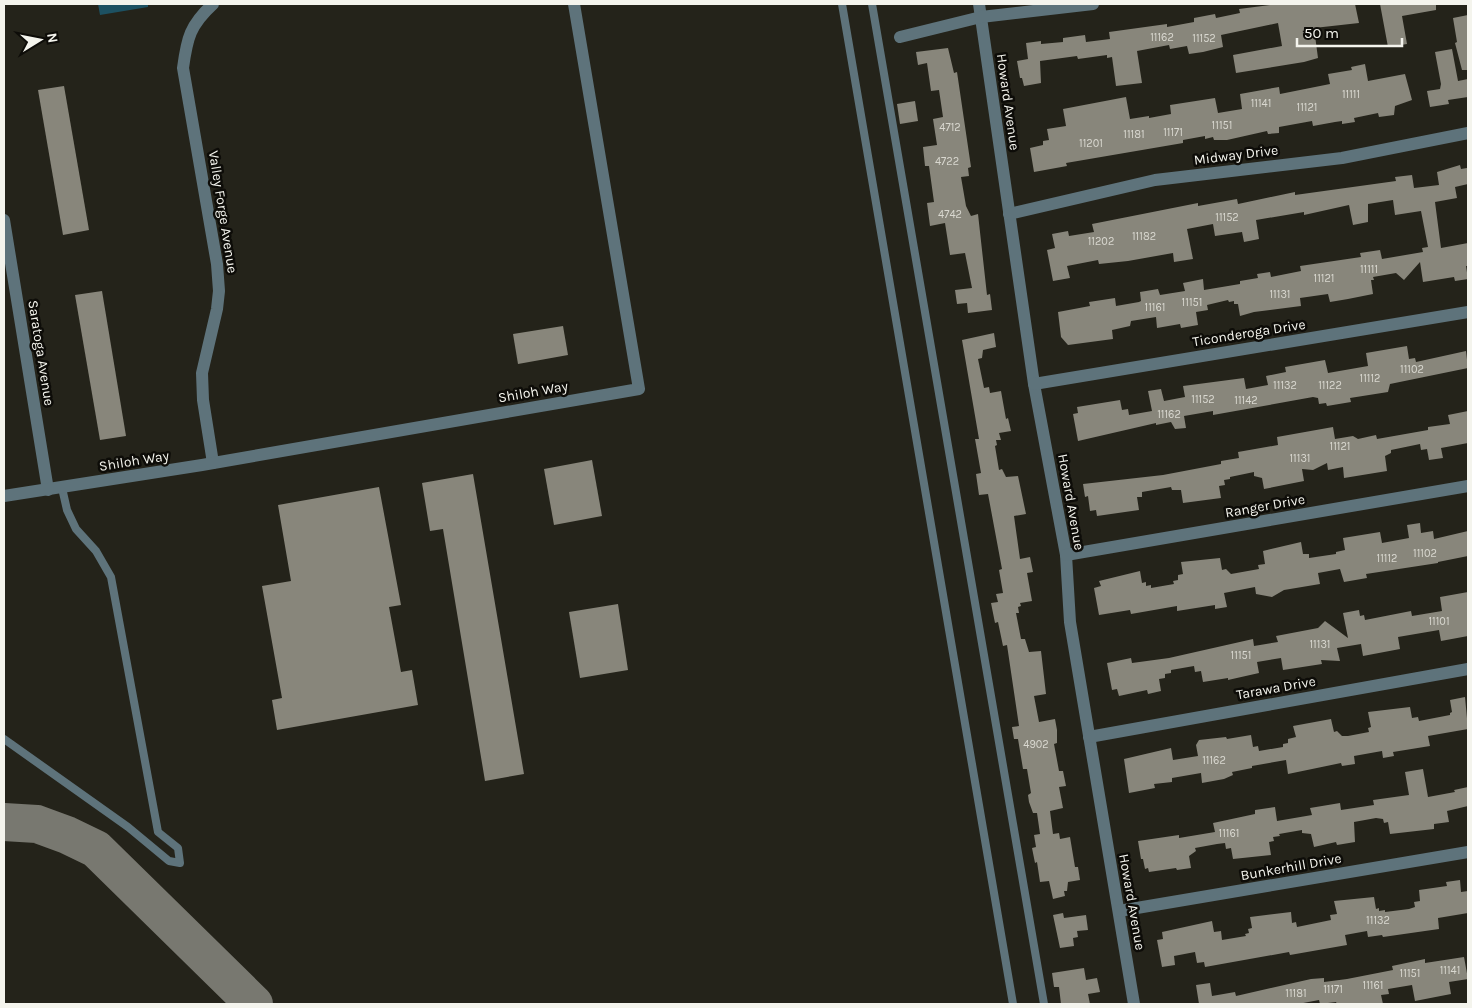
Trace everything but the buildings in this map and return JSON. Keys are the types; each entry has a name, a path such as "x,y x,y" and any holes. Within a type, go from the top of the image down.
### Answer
{"street":[{"name":"Valley Forge Avenue","path":"213,4 199,16 188,37 183,68 217,264 217,309 202,373 203,400 213,463"},
{"name":"Shiloh Way","path":"4,496 213,463 639,389 574,4"},
{"name":"Howard Avenue","path":"979,4 1034,384 1066,555 1070,622 1134,1004"},
{"path":"900,37 981,17 1093,4"},
{"name":"Midway Drive","path":"1009,214 1155,180 1342,158 1468,133"},
{"name":"Saratoga Avenue","path":"4,220 48,490"},
{"name":"Ticonderoga Drive","path":"1034,384 1468,312"},
{"name":"Ranger Drive","path":"1066,555 1468,486"},
{"name":"Tarawa Drive","path":"1089,737 1468,669"},
{"name":"Bunkerhill Drive","path":"1119,911 1468,852"}],"lane":[{"path":"842,4 1013,1004"},
{"path":"872,4 1044,1004"},
{"path":"4,739 128,827 169,861 180,864 178,848 158,832 111,577 96,551 76,529 67,510 62,488"}],"water":[{"path":"98,4 148,4 148,7 100,15"}],"taxiway":[{"path":"4,822 37,824 67,835 96,849 254,1004"}]}
